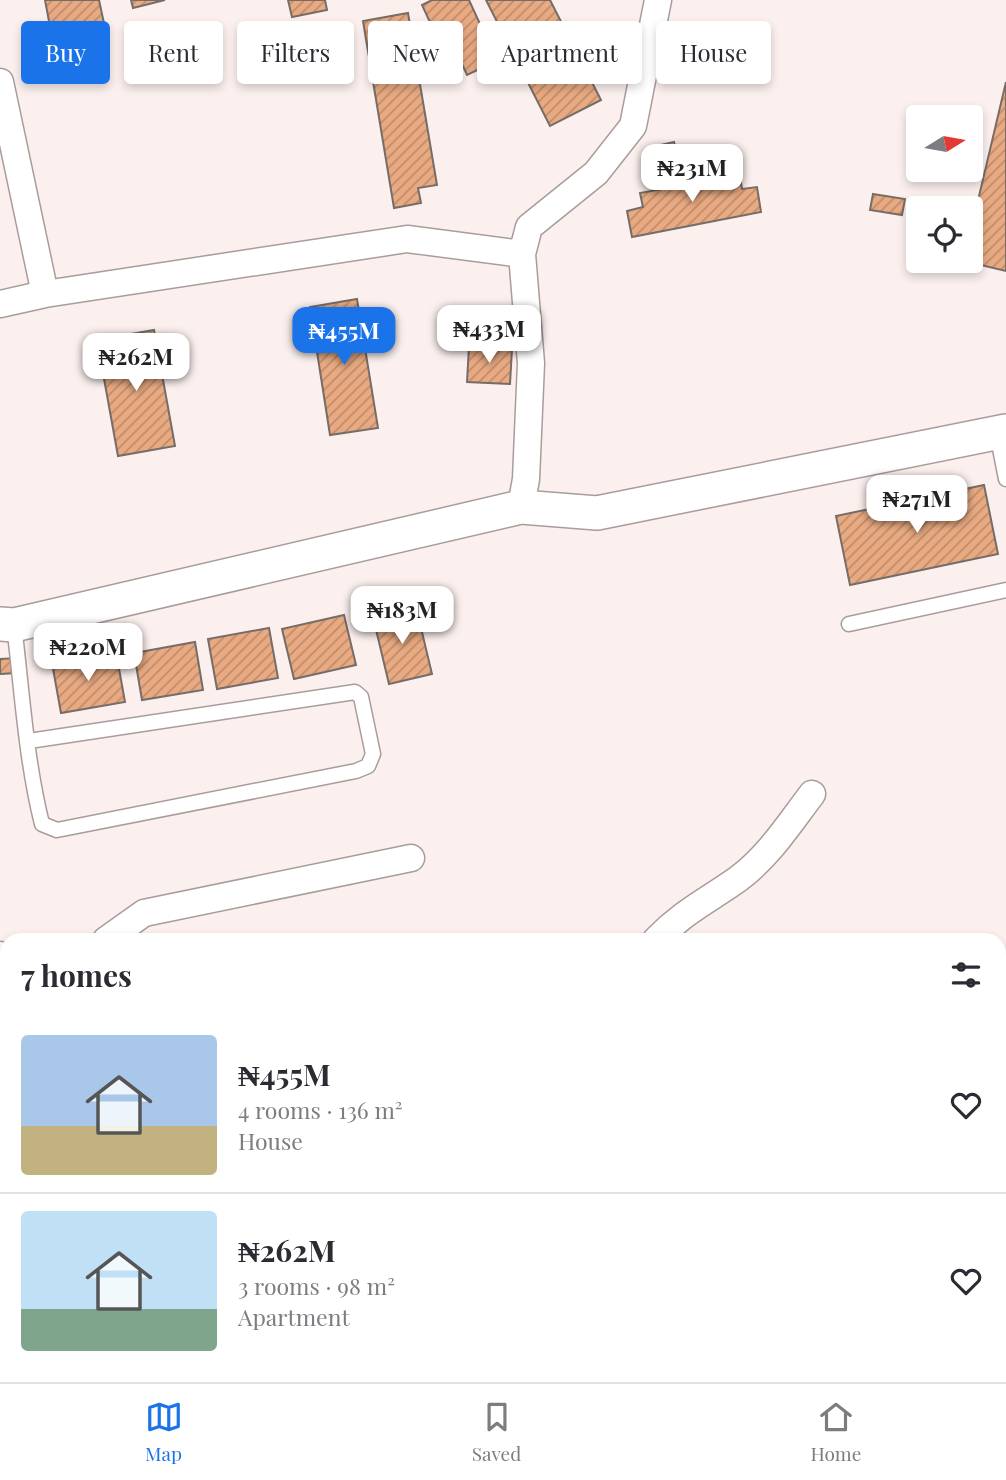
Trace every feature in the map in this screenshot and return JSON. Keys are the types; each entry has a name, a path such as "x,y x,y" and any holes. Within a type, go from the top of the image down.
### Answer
{"street":[{"path":"521,507 526,479 531,363 522,254 529,227 596,173 633,125 658,0"},
{"path":"0,82 46,294"},
{"path":"0,304 46,294 407,239 522,254"},
{"path":"7,625 521,507 597,513 1002,432"},
{"path":"663,933 681,915 739,878 773,848 811,794"},
{"path":"116,933 144,913 411,858"}],"lane":[{"path":"1002,432 1006,479"},
{"path":"849,624 1006,590"},
{"path":"7,625 42,824 57,830 356,771 368,766 373,754 361,697 355,692 29,741"}],"building":[{"path":"45,0 99,0 104,21 49,21"},
{"path":"131,0 165,0 133,8"},
{"path":"288,0 325,0 327,10 292,17"},
{"path":"432,0 469,0 479,21 477,70 467,75 463,66 463,21 429,21 422,5"},
{"path":"486,0 550,0 561,21 497,21"},
{"path":"408,13 409,21 368,21 368,51 363,21"},
{"path":"1006,82 1006,271 983,266 983,196 979,196"},
{"path":"373,84 420,84 437,185 418,188 421,203 394,208"},
{"path":"529,84 593,84 601,100 550,126"},
{"path":"674,142 681,169 659,175 652,147"},
{"path":"704,169 707,184 740,177 742,189 757,187 761,212 632,237 627,211 643,207 640,193 673,187 671,175"},
{"path":"873,194 905,199 902,215 870,210"},
{"path":"357,299 378,428 330,435 310,307"},
{"path":"154,330 175,446 118,456 97,340"},
{"path":"469,346 512,349 510,384 467,382"},
{"path":"984,485 998,554 850,585 836,516"},
{"path":"416,607 432,674 389,684 373,617"},
{"path":"344,615 356,665 294,679 282,629"},
{"path":"269,628 278,678 217,689 208,639"},
{"path":"195,642 203,690 142,700 134,653"},
{"path":"116,652 125,702 61,713 52,663"},
{"path":"17,658 18,673 0,674 0,659"}]}
